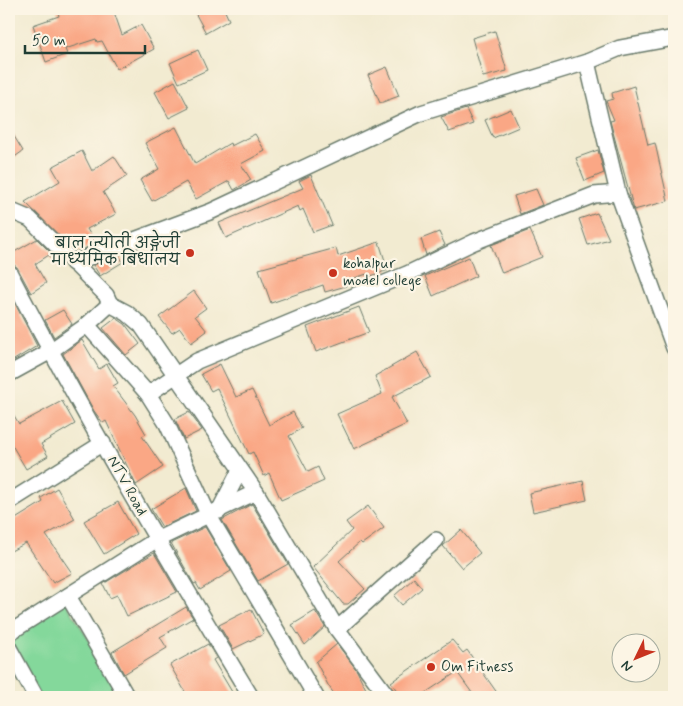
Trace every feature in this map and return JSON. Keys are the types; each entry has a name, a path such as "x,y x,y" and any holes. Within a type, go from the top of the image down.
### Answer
{"street":[{"path":"73,263 212,211 421,113 587,62 620,48 674,38"},
{"path":"587,62 618,193 674,348"},
{"path":"148,394 197,361 408,274 474,242 594,195 618,193"},
{"path":"9,210 30,219 106,295 110,304 141,325 256,492 337,629 388,697"},
{"name":"NTV Road","path":"9,272 50,352 156,540 251,697"},
{"path":"9,374 50,352 87,325 110,304"},
{"path":"87,325 101,338 148,394 167,424 316,697"},
{"path":"9,502 103,443"},
{"path":"214,513 240,470"},
{"path":"9,633 156,540 256,492"},
{"path":"337,629 436,540"},
{"path":"68,596 126,697"},
{"path":"9,648 36,697"}],"green space":[{"path":"65,601 124,697 40,697 9,637"}],"building":[{"path":"57,9 113,9 122,35 141,25 154,49 117,69 102,41 97,42 96,39 65,49 67,54 46,62 33,25 59,16"},
{"path":"193,9 224,9 229,20 206,33"},
{"path":"495,31 507,71 483,77 472,38"},
{"path":"198,50 207,70 179,83 170,63"},
{"path":"387,67 399,96 380,103 368,75"},
{"path":"175,81 189,108 169,118 155,92"},
{"path":"634,86 648,145 655,143 668,201 634,210 610,121 614,120 606,101 613,99 612,93"},
{"path":"466,109 473,124 449,132 441,117"},
{"path":"511,109 519,127 493,138 485,120"},
{"path":"176,127 195,164 230,143 231,146 255,134 265,151 241,164 251,180 234,190 229,181 196,199 186,182 152,201 140,180 159,169 145,143"},
{"path":"9,128 23,151 9,161"},
{"path":"598,150 604,173 585,181 576,158"},
{"path":"82,151 92,171 114,156 127,176 103,192 116,214 87,229 96,244 76,252 25,202 60,181 52,167"},
{"path":"311,175 332,225 313,232 303,209 300,211 298,206 226,238 219,223 303,188 299,181"},
{"path":"536,189 543,205 520,214 514,196"},
{"path":"597,213 609,239 588,245 579,219"},
{"path":"530,230 542,257 502,273 491,245"},
{"path":"439,232 445,245 426,255 421,239"},
{"path":"37,239 62,264 58,267 49,255 35,264 46,283 31,293 17,267 9,263 9,255"},
{"path":"379,242 388,270 368,277 367,274 345,281 346,286 325,292 323,285 271,303 259,269 336,248 338,256"},
{"path":"119,256 123,262 100,276 93,265"},
{"path":"469,257 476,276 433,296 425,276"},
{"path":"194,291 206,308 195,316 207,331 191,343 180,328 172,333 159,317"},
{"path":"9,292 37,346 9,363"},
{"path":"359,307 369,332 316,352 307,327"},
{"path":"63,310 72,324 54,337 45,320"},
{"path":"116,318 125,324 140,344 126,355 103,328"},
{"path":"82,340 99,369 107,364 118,383 113,386 135,415 146,434 142,436 163,467 136,485 106,421 103,423 94,411 63,354"},
{"path":"417,352 431,377 392,397 407,424 354,449 337,414 382,394 375,376"},
{"path":"220,364 236,397 252,390 269,425 293,412 302,428 289,436 308,472 318,467 324,481 281,500 269,473 264,476 253,452 249,454 217,388 211,391 201,374"},
{"path":"62,401 75,424 41,444 48,456 26,469 9,440 9,407 19,424"},
{"path":"189,412 202,430 184,439 175,419"},
{"path":"583,481 587,500 533,512 529,493"},
{"path":"57,488 75,519 46,535 72,573 53,583 26,543 9,552 9,523 43,502 41,498"},
{"path":"186,488 196,511 162,527 151,509"},
{"path":"118,502 136,534 104,554 84,521"},
{"path":"252,504 288,564 258,581 222,520"},
{"path":"368,506 384,528 362,544 360,542 339,561 365,589 348,604 343,604 313,567 352,530 346,522"},
{"path":"205,527 231,571 200,590 196,583 194,584 171,543"},
{"path":"461,530 480,553 462,568 443,546"},
{"path":"154,553 177,592 127,616 117,595 110,598 103,584"},
{"path":"414,578 422,588 402,605 394,596"},
{"path":"186,607 193,618 160,637 167,648 124,674 112,652"},
{"path":"251,609 264,634 233,649 219,625"},
{"path":"315,611 325,627 305,645 292,625"},
{"name":"Om Fitness","path":"452,640 463,653 467,650 500,697 475,697 457,672 419,697 401,697 391,682"},
{"path":"208,644 216,658 213,660 235,697 188,697 170,665"},
{"path":"337,644 356,669 368,693 360,697 336,697 328,685 316,662"}],"place":[{"name":"बाल ज्योती अङ्ग्रेजी माध्यमिक बिधालय","path":"190,253"},
{"name":"kohalpur model college","path":"333,273"},
{"name":"Om Fitness","path":"431,667"}]}
